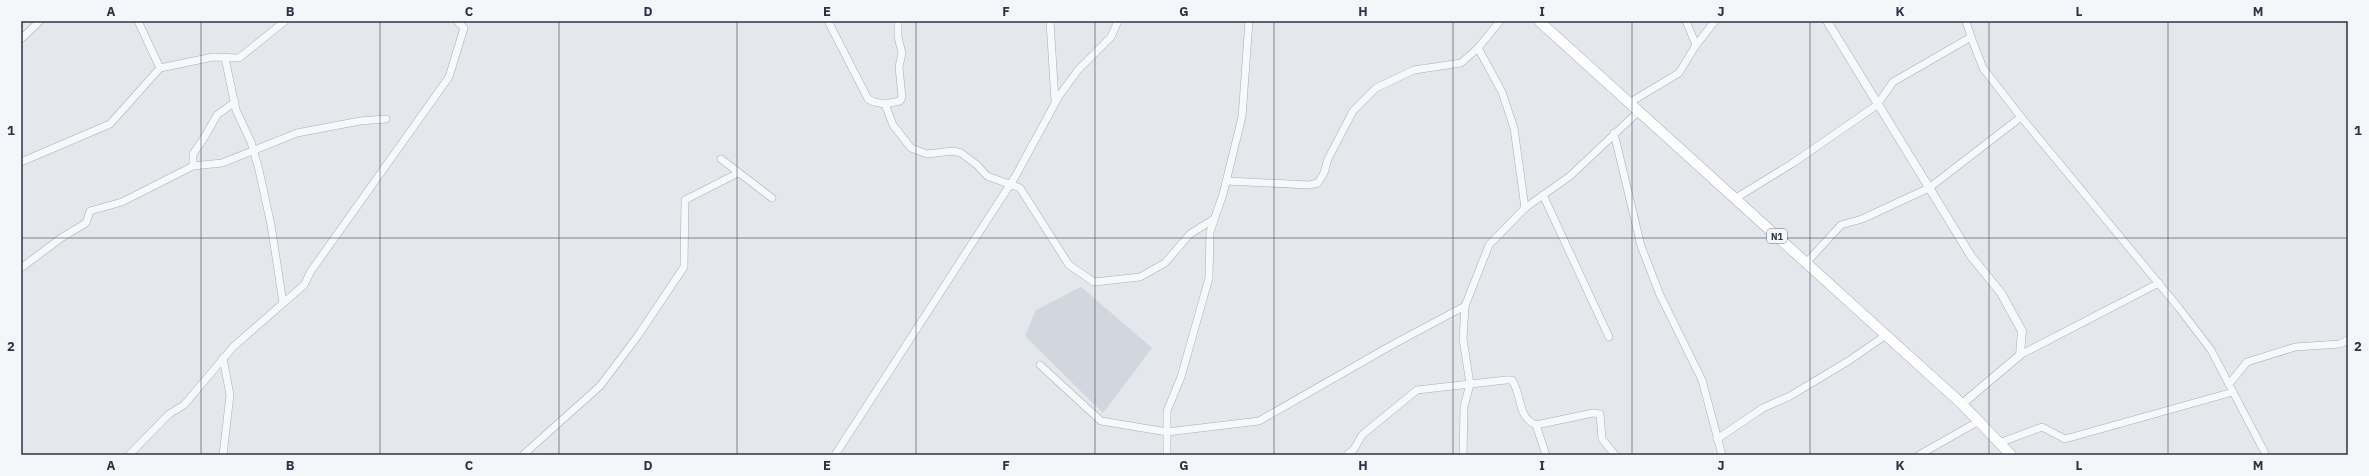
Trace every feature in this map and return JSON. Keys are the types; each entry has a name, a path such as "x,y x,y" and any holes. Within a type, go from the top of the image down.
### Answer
{"main road":[{"name":"N1","path":"1539,21 1962,404 2011,455"}],"street":[{"path":"21,39 40,21"},
{"path":"138,21 160,68"},
{"path":"21,162 110,124 160,68 214,57 239,58 285,21"},
{"path":"129,455 169,414 184,405 233,346 304,285 311,271 449,77 464,28 458,21"},
{"path":"828,21 868,99 885,104 900,101 902,97 900,67 902,53 898,37 898,21"},
{"path":"1050,21 1055,102"},
{"path":"835,455 1011,184 1055,102 1078,70 1111,37 1118,21"},
{"path":"1167,455 1167,411 1182,377 1209,278 1210,232 1226,181 1242,117 1249,21"},
{"path":"1226,181 1309,185 1318,183 1324,173 1328,159 1354,111 1376,88 1414,70 1461,63 1478,48 1500,21"},
{"path":"1686,21 1696,46"},
{"path":"1629,103 1679,73 1696,46 1715,21"},
{"path":"1827,21 1877,105 1971,256 2001,293 2022,331 2020,355"},
{"path":"1966,21 1983,68 2021,117 2159,283 2211,350 2266,455"},
{"path":"1736,198 1793,163 1877,105 1893,82 1971,37"},
{"path":"1478,48 1502,92 1514,128 1525,208"},
{"path":"225,58 235,102 254,150 271,225 283,303"},
{"path":"193,166 193,154 217,115 235,102"},
{"path":"885,104 893,125 911,148 927,154 953,151 961,153 977,165 987,176 1020,188 1069,265 1094,282 1140,278 1165,262 1190,234 1214,219"},
{"path":"1463,455 1464,407 1470,384 1463,339 1465,306 1489,245 1525,208 1570,176 1639,111"},
{"path":"1806,263 1841,225 1862,219 1929,188 2021,117"},
{"path":"21,268 86,223 90,211 122,202 193,166 222,163 297,133 360,121 386,119"},
{"path":"1614,133 1641,246 1660,295 1702,380 1722,455"},
{"path":"721,159 772,198"},
{"path":"523,455 600,386 637,337 684,267 685,200 738,172"},
{"path":"1543,195 1609,337"},
{"path":"1962,404 2020,355 2159,283"},
{"path":"1040,365 1101,421 1167,432 1259,421 1392,344 1465,306"},
{"path":"1718,439 1763,408 1790,396 1850,360 1886,335"},
{"path":"2229,384 2247,362 2295,347 2340,344 2348,340"},
{"path":"223,358 230,395 223,455"},
{"path":"1347,455 1356,452 1362,435 1417,390 1512,380 1517,389 1523,416 1536,425 1546,455"},
{"path":"1999,443 2042,427 2065,439 2233,392"},
{"path":"1536,425 1593,413 1600,414 1602,439 1615,455"},
{"path":"1921,454 1979,421"}],"shaded area":[{"path":"1081,287 1152,348 1103,413 1025,336 1036,310"}]}
